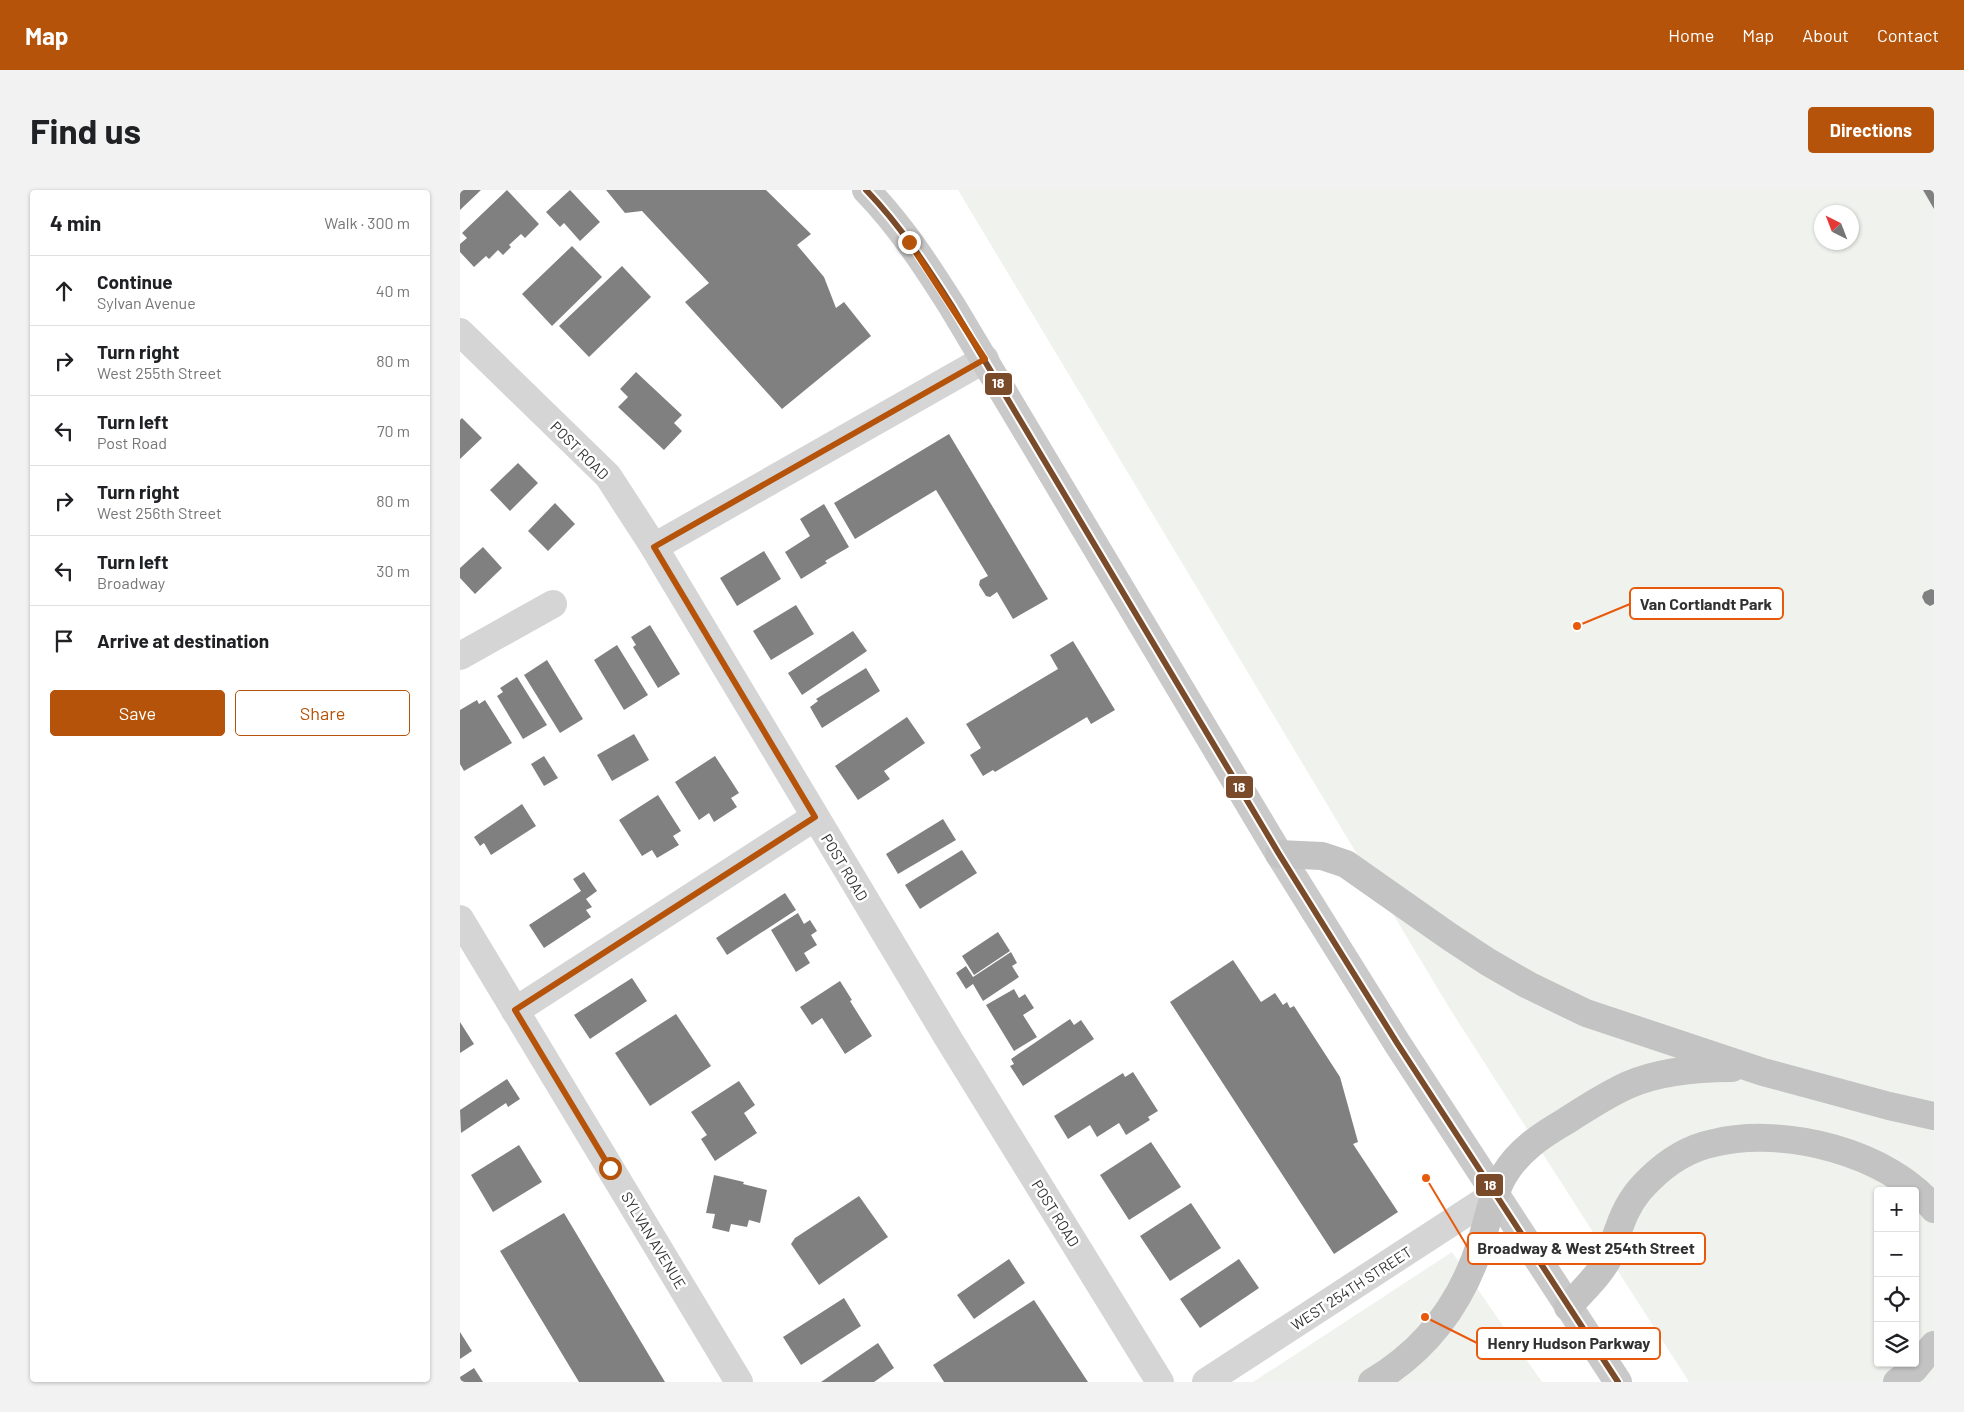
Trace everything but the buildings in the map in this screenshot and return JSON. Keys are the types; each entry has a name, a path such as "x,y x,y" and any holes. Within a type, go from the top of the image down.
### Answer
{"highway":[{"path":"1279,854 1322,856 1346,864 1482,958 1528,985 1586,1013 1763,1072 1889,1106 1934,1116"},
{"path":"1372,1382 1410,1355 1450,1311 1474,1263 1495,1194 1512,1163 1531,1144 1600,1100 1629,1085 1658,1075 1704,1069 1735,1068 1763,1072"},
{"path":"1568,1307 1607,1260 1624,1215 1639,1191 1671,1161 1713,1143 1764,1138 1819,1145 1854,1156 1888,1171 1913,1187 1934,1209"},
{"path":"1897,1382 1914,1368 1934,1345"}],"main road":[{"path":"866,190 892,218 923,260 985,359 1279,854 1397,1043 1618,1382"}],"street":[{"name":"POST ROAD","path":"460,332 608,476 654,547 948,1038 1160,1382"},
{"path":"654,547 985,359"},
{"path":"460,656 552,604"},
{"path":"515,1010 815,817"},
{"name":"SYLVAN AVENUE","path":"460,919 739,1382"},
{"name":"WEST 254TH STREET","path":"1206,1382 1495,1194"}],"shaded area":[{"path":"958,190 1934,190 1934,1382 1689,1382 1450,1009"},
{"path":"1452,1252 1542,1382 1253,1382"}],"transit line":[{"name":"18","path":"866,190 901,231 952,306 1279,854 1397,1043 1618,1382"}],"place":[{"name":"Van Cortlandt Park","path":"1577,626"},
{"name":"Broadway & West 254th Street","path":"1426,1178"},
{"name":"Henry Hudson Parkway","path":"1425,1317"}],"route":[{"path":"610,1168 515,1010 815,817 654,547 985,359 909,242"}]}
